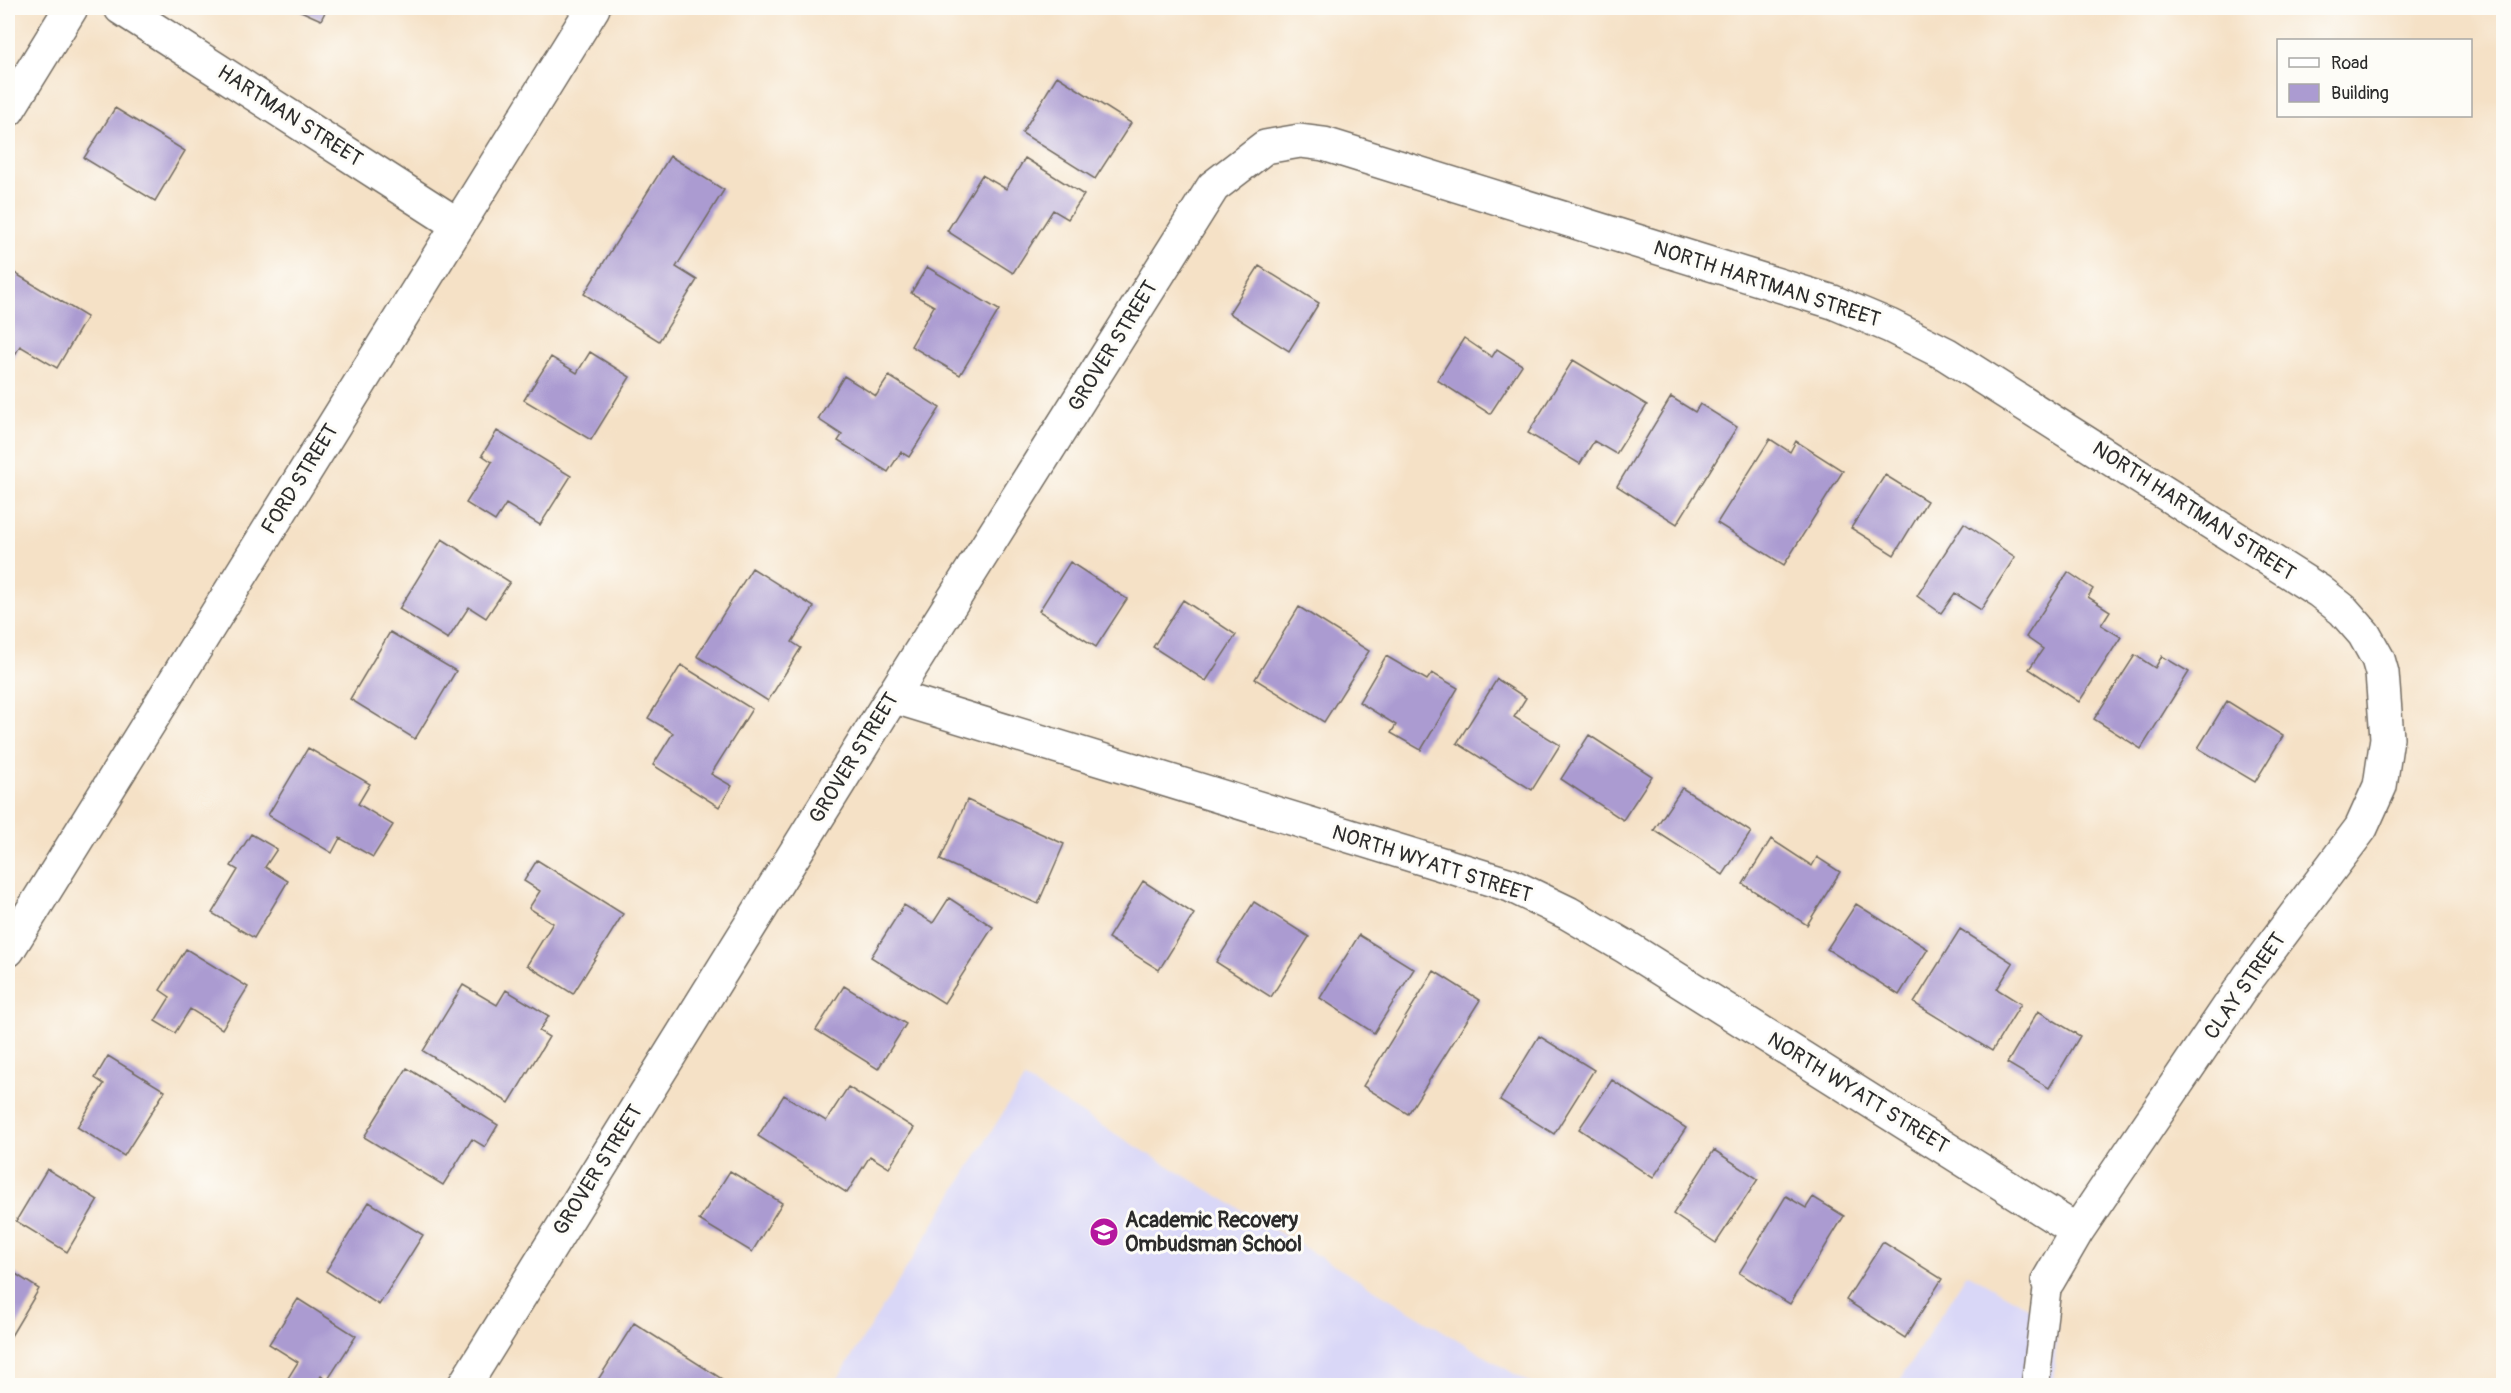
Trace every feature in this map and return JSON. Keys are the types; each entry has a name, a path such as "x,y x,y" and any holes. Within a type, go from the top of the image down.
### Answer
{"street":[{"path":"8,110 71,8"},
{"name":"HARTMAN STREET","path":"121,8 458,225"},
{"name":"FORD STREET","path":"8,950 593,8"},
{"name":"NORTH HARTMAN STREET","path":"1265,147 1300,141 1324,144 1833,303 1890,326 1946,354 2319,591 2343,610 2364,634 2378,659 2382,673"},
{"name":"GROVER STREET","path":"464,1386 892,696 1213,187 1265,147"},
{"name":"CLAY STREET","path":"2048,1281 2078,1231 2249,977 2361,828 2380,786 2387,738 2382,673"},
{"name":"NORTH WYATT STREET","path":"892,696 1510,885 1626,947 2078,1231"}],"lane":[{"path":"2035,1386 2048,1281"}],"shaded area":[{"name":"Academic Recovery Ombudsman School","path":"1024,1079 1533,1385 834,1385"},
{"path":"1967,1273 2058,1324 2053,1385 1896,1386"}],"building":[{"path":"294,8 327,8 321,20"},
{"path":"1057,76 1131,123 1095,179 1022,133"},
{"path":"115,108 185,151 155,201 84,158"},
{"path":"670,156 724,190 676,267 697,280 659,341 584,294"},
{"path":"1025,158 1084,195 1068,219 1053,210 1013,273 947,231 982,175 1006,189"},
{"path":"1259,266 1319,303 1289,351 1229,313"},
{"path":"927,267 999,310 960,375 911,346 934,306 911,293"},
{"path":"8,269 87,317 57,368 20,346 10,363 8,361"},
{"path":"1464,338 1492,357 1497,349 1522,365 1490,414 1437,380"},
{"path":"590,352 630,377 591,440 524,400 551,357 577,373"},
{"path":"1573,360 1647,405 1616,454 1594,441 1580,464 1528,433"},
{"path":"844,376 876,396 889,376 940,408 909,457 901,452 888,472 838,441 842,435 818,419"},
{"path":"1671,397 1695,412 1700,404 1737,427 1677,524 1617,486"},
{"path":"497,431 571,476 540,525 506,504 495,521 466,503 492,462 482,455"},
{"path":"1770,439 1790,452 1796,441 1843,471 1784,565 1717,523"},
{"path":"1885,475 1927,501 1894,555 1851,528"},
{"path":"1964,523 2015,557 1981,610 1955,593 1941,613 1917,596"},
{"path":"442,539 510,582 486,618 469,607 448,639 399,609"},
{"path":"1070,562 1127,599 1096,647 1039,611"},
{"path":"752,568 814,607 792,642 801,648 768,701 697,656"},
{"path":"2068,572 2093,589 2088,597 2110,611 2101,625 2121,637 2079,702 2029,669 2043,649 2026,637"},
{"path":"1183,600 1236,635 1206,681 1153,647"},
{"path":"1299,607 1369,651 1324,722 1255,679"},
{"path":"390,632 456,671 415,739 350,699"},
{"path":"2135,655 2155,668 2162,656 2189,672 2141,749 2094,719"},
{"path":"1386,656 1427,680 1432,673 1458,688 1421,750 1391,733 1396,725 1359,702"},
{"path":"681,665 752,709 711,774 732,786 719,807 653,765 673,733 648,718"},
{"path":"1497,679 1526,698 1514,717 1560,745 1532,790 1457,743"},
{"path":"2227,701 2283,736 2255,782 2198,748"},
{"path":"1589,735 1652,776 1623,820 1561,779"},
{"path":"308,748 370,784 358,804 393,825 373,857 340,838 332,853 268,815"},
{"path":"1682,788 1751,832 1723,875 1654,830"},
{"path":"967,800 1064,844 1038,904 940,860"},
{"path":"251,834 277,849 265,867 288,881 254,938 212,913 238,870 231,866"},
{"path":"1771,839 1812,866 1817,857 1840,872 1807,925 1743,884"},
{"path":"537,860 623,914 573,994 527,965 553,923 529,908 540,891 524,881"},
{"path":"1143,881 1194,914 1159,970 1108,938"},
{"path":"949,898 993,927 944,1003 871,957 904,905 933,923"},
{"path":"1254,902 1309,937 1271,997 1216,962"},
{"path":"1856,904 1928,949 1899,995 1827,949"},
{"path":"1960,929 2013,963 1997,989 2021,1004 1992,1051 1914,1003"},
{"path":"1359,935 1414,969 1374,1033 1320,998"},
{"path":"186,949 248,987 222,1029 190,1009 175,1033 155,1021 170,997 160,990"},
{"path":"1434,971 1480,1000 1408,1114 1363,1086"},
{"path":"463,985 497,1005 506,990 549,1016 539,1031 549,1037 509,1103 423,1051"},
{"path":"844,986 906,1024 878,1069 816,1030"},
{"path":"2038,1011 2080,1036 2049,1088 2007,1063"},
{"path":"1539,1036 1594,1070 1554,1134 1500,1100"},
{"path":"108,1056 165,1091 124,1156 77,1127 104,1084 95,1078"},
{"path":"407,1068 498,1125 485,1147 472,1139 443,1185 364,1137"},
{"path":"1612,1080 1686,1128 1653,1178 1579,1129"},
{"path":"848,1087 914,1128 889,1168 870,1156 847,1193 758,1136 784,1095 826,1121"},
{"path":"1714,1150 1758,1179 1716,1243 1673,1214"},
{"path":"47,1169 98,1200 67,1252 16,1221"},
{"path":"730,1171 782,1203 752,1252 699,1220"},
{"path":"1786,1196 1806,1208 1813,1197 1844,1216 1790,1304 1739,1273"},
{"path":"369,1202 423,1235 379,1305 326,1271"},
{"path":"1883,1242 1942,1279 1905,1338 1846,1300"},
{"path":"8,1269 39,1289 8,1341"},
{"path":"298,1299 356,1336 327,1381 321,1376 316,1386 290,1386 285,1383 298,1362 269,1344"},
{"path":"634,1323 722,1379 718,1386 594,1386"}],"place":[{"name":"Academic Recovery Ombudsman School","path":"1104,1232"}]}
